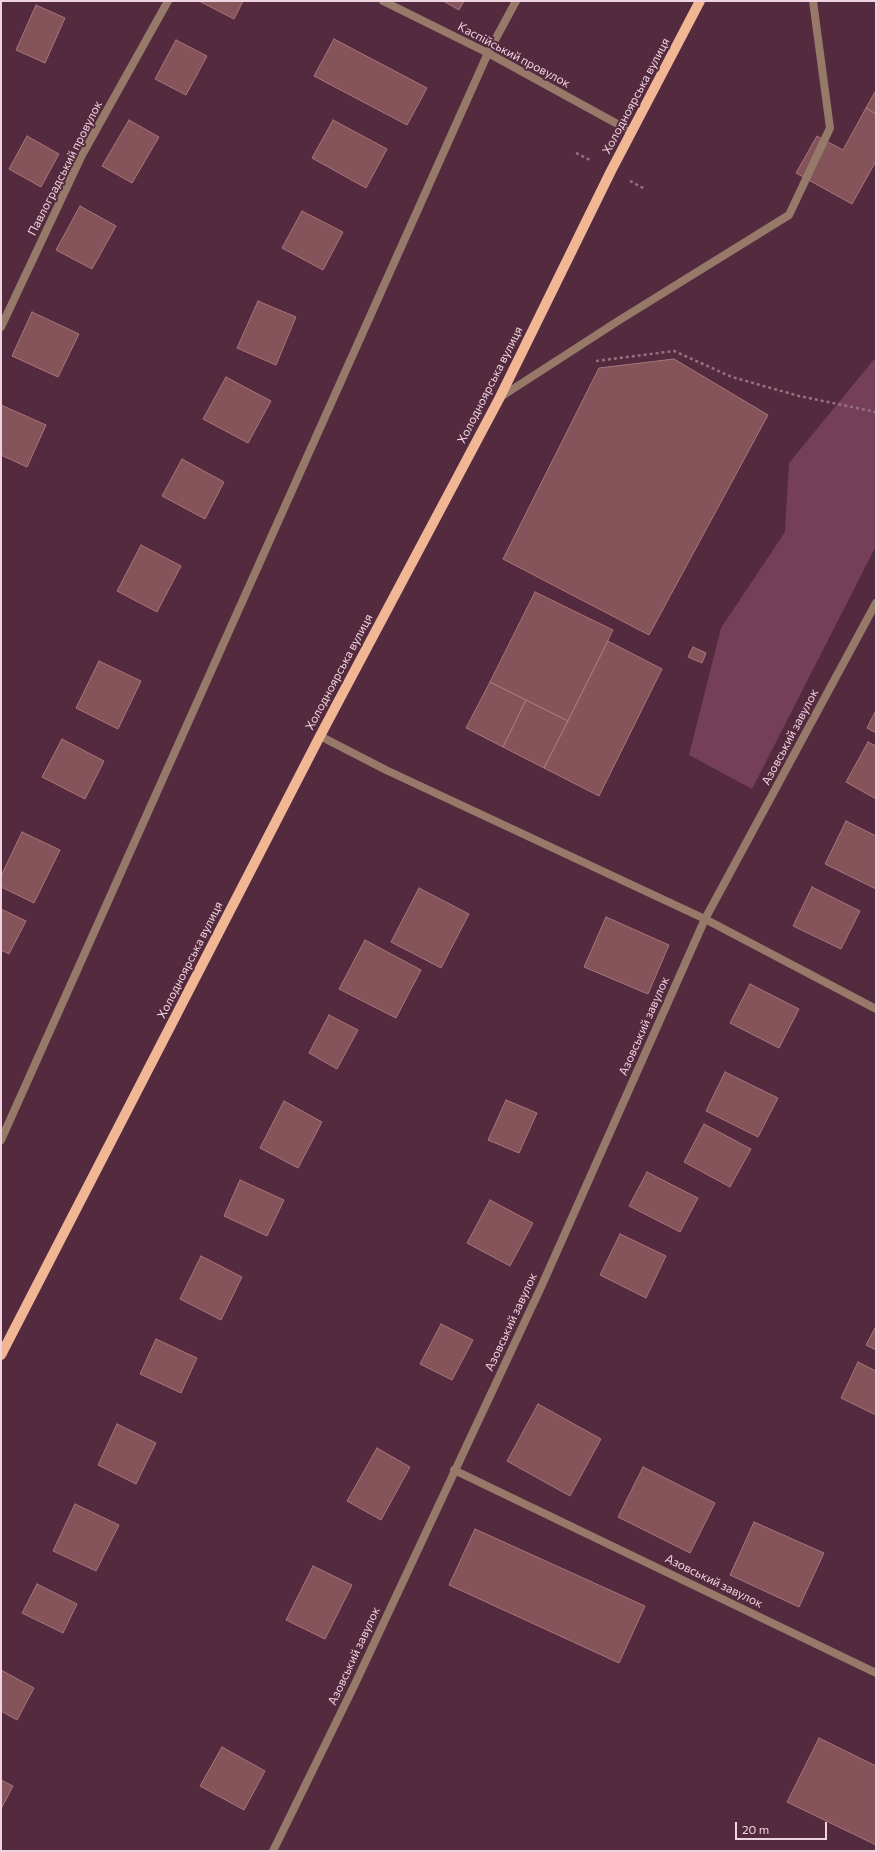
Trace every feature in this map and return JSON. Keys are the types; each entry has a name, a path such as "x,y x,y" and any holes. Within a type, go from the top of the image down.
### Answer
{"main road":[{"name":"Холодноярська вулиця","path":"1,1356 320,736 498,398 700,1"}],"street":[{"name":"Павлоградський провулок","path":"1,327 82,156 168,1"},
{"name":"Каспійський провулок","path":"383,1 488,54 632,132"},
{"path":"1,1140 488,54 516,1"},
{"path":"498,398 618,321 789,215 830,128 813,1"},
{"name":"Азовський завулок","path":"273,1851 354,1686 542,1285 705,919 876,604"},
{"path":"320,736 386,770 705,919 876,1009"},
{"name":"Азовський завулок","path":"454,1470 876,1673"}],"path":[{"path":"596,362 674,350 732,377 800,396 876,412"}],"shaded area":[{"path":"876,357 876,546 752,789 689,755 721,628 785,532 789,463"}],"building":[{"path":"199,1 243,1 234,19"},
{"path":"443,1 464,1 459,10"},
{"path":"36,5 65,18 45,63 16,50"},
{"path":"334,39 427,88 407,125 314,76"},
{"path":"176,40 207,56 186,95 155,79"},
{"path":"876,90 876,114 866,108"},
{"path":"866,108 876,114 876,161 852,204 796,173 817,136 843,150"},
{"path":"129,120 159,137 132,183 102,166"},
{"path":"333,120 387,149 366,188 312,158"},
{"path":"27,136 59,154 41,187 9,169"},
{"path":"80,206 116,226 92,269 56,250"},
{"path":"302,211 343,232 323,270 282,248"},
{"path":"258,301 296,317 276,365 237,348"},
{"path":"32,312 79,334 58,377 12,356"},
{"path":"674,359 768,415 649,635 503,559 599,368"},
{"path":"226,377 271,401 248,443 203,419"},
{"path":"1,405 46,425 27,467 1,455"},
{"path":"182,459 224,482 205,519 162,496"},
{"path":"141,545 181,566 157,612 117,591"},
{"path":"535,592 613,630 568,721 490,682"},
{"path":"608,641 662,669 599,796 544,768"},
{"path":"693,647 706,653 702,663 688,657"},
{"path":"99,661 141,681 118,729 76,708"},
{"path":"490,682 526,700 503,747 466,728"},
{"path":"526,700 568,721 544,768 503,747"},
{"path":"876,710 876,733 867,728"},
{"path":"62,739 104,761 85,799 42,777"},
{"path":"868,742 876,746 876,799 846,782"},
{"path":"846,821 876,836 876,889 825,864"},
{"path":"22,832 60,850 34,903 1,887 1,876"},
{"path":"812,887 860,911 841,949 793,926"},
{"path":"419,888 469,914 441,968 391,942"},
{"path":"1,909 26,921 9,954 1,950"},
{"path":"606,917 669,945 648,994 584,967"},
{"path":"365,940 421,970 396,1018 339,989"},
{"path":"750,984 799,1009 779,1048 730,1023"},
{"path":"329,1015 358,1030 337,1069 309,1053"},
{"path":"725,1072 778,1098 758,1137 706,1111"},
{"path":"506,1100 537,1113 519,1153 488,1140"},
{"path":"284,1101 322,1122 298,1168 260,1148"},
{"path":"704,1124 751,1149 730,1187 684,1162"},
{"path":"647,1172 698,1198 680,1232 629,1206"},
{"path":"240,1180 284,1200 267,1236 224,1216"},
{"path":"490,1200 533,1223 510,1266 467,1243"},
{"path":"620,1234 666,1256 646,1298 600,1275"},
{"path":"201,1256 242,1277 221,1320 180,1299"},
{"path":"441,1324 473,1340 452,1380 420,1364"},
{"path":"876,1326 876,1350 866,1345"},
{"path":"156,1339 197,1358 181,1393 140,1374"},
{"path":"858,1362 876,1371 876,1415 841,1398"},
{"path":"538,1404 601,1439 570,1496 507,1461"},
{"path":"117,1424 156,1443 136,1484 98,1465"},
{"path":"377,1448 410,1467 381,1520 347,1501"},
{"path":"643,1467 715,1503 690,1553 618,1517"},
{"path":"75,1504 119,1525 96,1571 53,1551"},
{"path":"754,1522 824,1553 799,1607 730,1575"},
{"path":"475,1529 645,1606 619,1663 449,1585"},
{"path":"313,1566 352,1585 325,1639 286,1620"},
{"path":"37,1584 77,1604 63,1633 22,1613"},
{"path":"1,1670 34,1688 17,1720 1,1711"},
{"path":"819,1738 876,1766 876,1845 787,1802"},
{"path":"222,1747 265,1771 244,1810 200,1786"},
{"path":"1,1780 13,1786 1,1809"}]}
